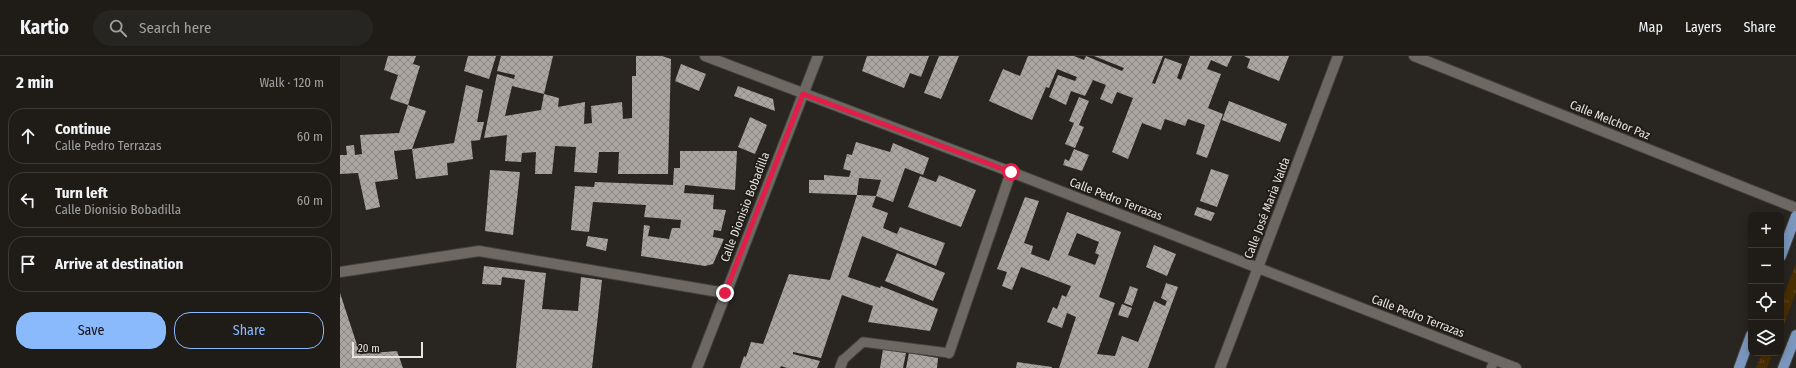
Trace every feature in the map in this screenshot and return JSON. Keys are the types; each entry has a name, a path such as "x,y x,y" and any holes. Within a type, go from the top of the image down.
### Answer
{"main road":[{"path":"1784,248 1796,216"},
{"path":"1783,368 1796,335"},
{"path":"1739,368 1748,343"}],"street":[{"name":"Calle Pedro Terrazas","path":"704,56 1011,172 1258,268 1493,364 1516,368"},
{"name":"Calle Dionisio Bobadilla","path":"697,368 818,56"},
{"name":"Calle José Maria Valda","path":"1220,368 1338,56"},
{"name":"Calle Melchor Paz","path":"1414,56 1796,208"},
{"path":"949,353 1011,172"},
{"path":"340,272 479,251 725,293"}],"lane":[{"path":"841,364 863,342 949,353"}],"green space":[{"path":"1796,263 1796,292 1784,324 1784,295"},
{"path":"1761,356 1772,356 1767,368 1756,368"}],"building":[{"path":"388,56 416,56 413,64 420,66 408,105 390,99 398,75 384,70"},
{"path":"468,56 496,56 489,79 464,71"},
{"path":"501,56 553,56 544,94 559,98 558,107 585,102 584,124 592,123 591,106 622,102 623,119 632,118 632,76 636,76 636,56 662,56 671,59 668,174 618,174 619,152 599,152 597,173 574,172 576,147 555,146 552,174 535,174 536,152 522,153 521,162 505,161 507,135 484,138 497,74 514,79 515,75 497,71","holes":["512,86 544,94 541,110 505,116"]},
{"path":"867,56 929,56 921,77 910,73 904,88 862,71"},
{"path":"939,56 959,56 941,99 924,93"},
{"path":"1028,56 1074,56 1084,60 1086,56 1122,71 1124,68 1094,56 1163,56 1152,83 1155,84 1165,58 1182,64 1177,78 1181,80 1190,56 1232,56 1227,67 1211,60 1207,69 1221,74 1208,108 1223,114 1207,158 1196,154 1205,125 1188,119 1185,126 1165,119 1161,130 1142,123 1128,159 1112,152 1133,98 1117,92 1112,104 1100,99 1106,85 1093,80 1085,96 1071,91 1066,105 1049,97 1058,75 1075,81 1077,77 1057,69 1049,88 1046,87 1032,120 989,101 1003,69 1020,76"},
{"path":"1244,56 1289,56 1279,81 1247,68 1250,59"},
{"path":"681,64 706,74 699,91 675,81"},
{"path":"466,85 483,90 477,122 484,122 480,140 471,141 473,159 447,163 448,175 416,179 412,149 454,143"},
{"path":"738,86 773,99 775,111 734,96"},
{"path":"1079,97 1089,101 1079,125 1084,127 1075,148 1065,144 1074,123 1069,121"},
{"path":"1229,101 1287,124 1280,142 1222,120"},
{"path":"408,105 426,111 412,149 394,151 398,179 375,182 380,207 366,210 358,173 340,174 340,155 347,155 346,146 354,145 355,155 362,154 360,135 399,133"},
{"path":"750,117 767,125 755,154 738,147"},
{"path":"856,142 890,152 893,143 929,158 923,175 905,168 893,202 876,196 881,180 859,178 857,195 809,193 809,180 824,180 824,175 849,177 851,171 843,169 847,154 852,155"},
{"path":"1074,149 1089,155 1082,171 1063,165 1065,159 1069,161"},
{"path":"680,151 737,151 735,190 685,185 684,193 714,195 713,209 726,210 721,231 714,230 713,237 724,239 713,264 705,266 641,256 644,225 650,226 648,236 669,239 672,228 680,228 681,220 644,217 646,205 593,202 589,232 571,230 575,186 594,187 595,182 673,185 674,168 680,168"},
{"path":"1211,169 1229,175 1217,207 1200,201"},
{"path":"490,170 520,172 513,235 485,231"},
{"path":"939,175 976,190 961,227 908,207 920,176 936,182"},
{"path":"857,195 876,196 872,207 888,213 883,228 897,234 900,227 945,243 936,266 862,236 848,277 880,288 881,286 938,309 930,331 868,322 873,306 842,295 821,358 793,352 793,354 820,361 817,368 787,368 781,366 780,368 740,368 744,356 746,357 751,342 763,344 789,274 830,280"},
{"path":"1025,197 1039,201 1024,243 1033,246 1031,254 1049,261 1067,212 1121,232 1099,297 1115,303 1097,354 1115,356 1122,336 1138,342 1154,301 1165,306 1167,301 1161,298 1166,283 1178,287 1148,368 1059,368 1076,317 1067,313 1062,328 1047,322 1053,307 1057,309 1062,295 1066,297 1071,286 1021,267 1012,290 1002,286 1007,272 997,269","holes":["1077,233 1099,242 1095,253 1099,255 1095,265 1068,255"]},
{"path":"1197,207 1215,213 1211,221 1194,215"},
{"path":"588,236 608,239 606,251 586,246"},
{"path":"1154,245 1176,254 1167,276 1146,267"},
{"path":"897,253 945,273 933,301 885,281"},
{"path":"484,266 546,273 542,309 578,311 581,277 602,280 592,368 516,368 525,280 502,277 501,285 482,284"},
{"path":"1130,286 1138,289 1132,306 1124,303"},
{"path":"340,293 360,354 397,351 403,368 340,368"},
{"path":"1122,304 1132,308 1128,318 1118,315"},
{"path":"883,349 906,353 903,368 880,368"},
{"path":"909,353 938,358 937,368 906,368"},
{"path":"1017,362 1052,367 1052,368 1016,368"}],"route":[{"path":"725,293 803,94 1011,172"}]}
